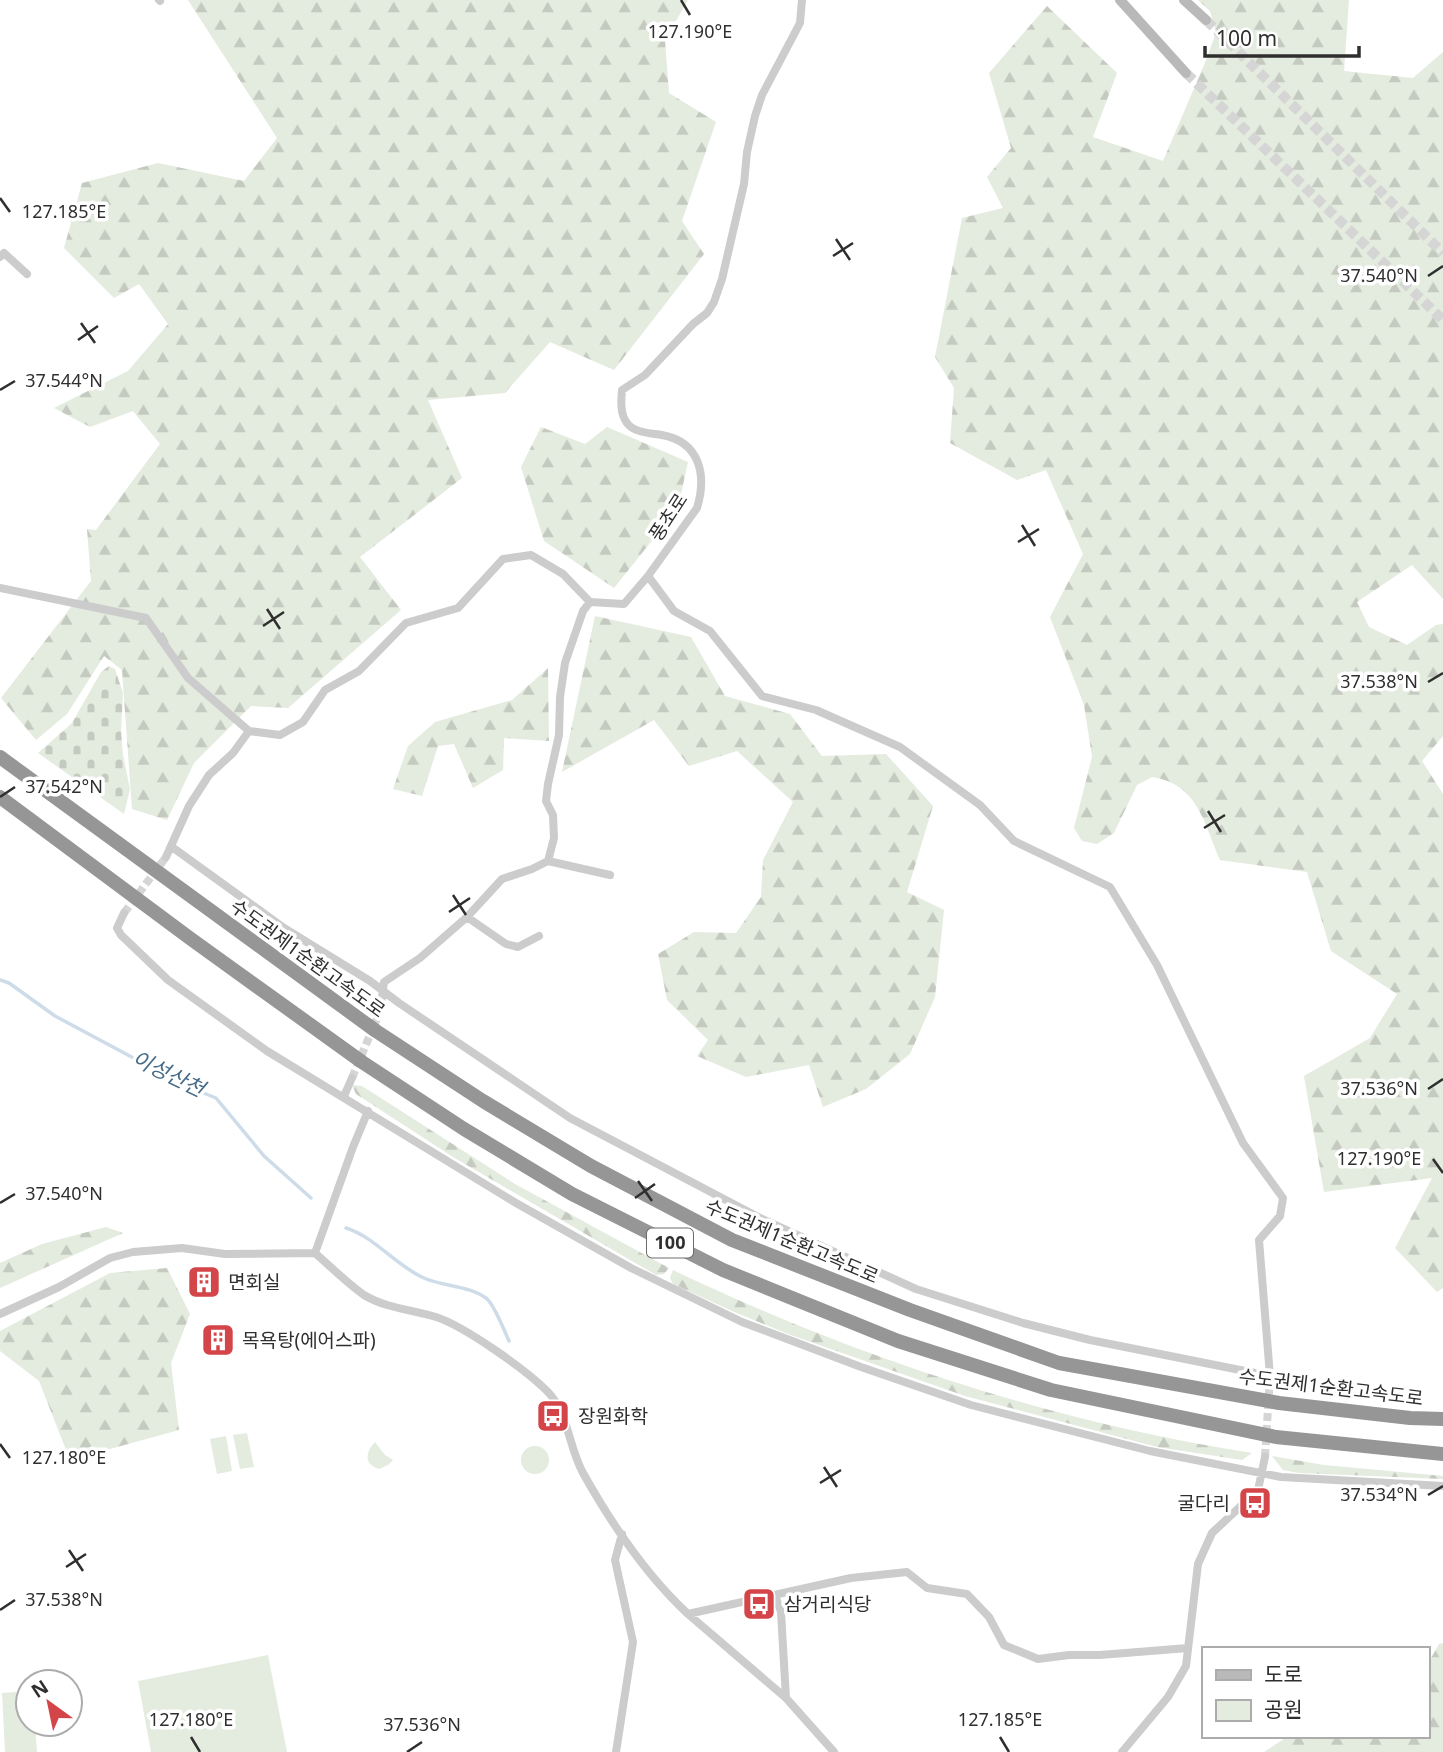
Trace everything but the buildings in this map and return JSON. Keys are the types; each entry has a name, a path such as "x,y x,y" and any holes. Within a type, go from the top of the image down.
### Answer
{"highway":[{"name":"수도권제1순환고속도로","path":"0,757 376,1031 483,1101 590,1166 732,1240 910,1310 1059,1363 1279,1403 1410,1418 1443,1419"},
{"name":"100","path":"0,797 362,1062 464,1129 572,1194 723,1270 898,1341 1051,1390 1276,1437 1443,1454"}],"main road":[{"path":"1121,0 1186,73"},
{"path":"1184,0 1206,20"}],"street":[{"name":"풍초로","path":"590,602 624,604 648,576 697,508 701,495 700,464 687,445 677,439 637,430 628,425 622,415 622,390 645,374 707,313 714,302 744,184 747,152 755,116 762,95 800,23 802,0"},
{"path":"0,257 4,253 27,274"},
{"path":"0,587 146,618 188,678 249,731 280,735 303,723 325,690 359,671 406,623 458,608 503,559 531,555 563,574 590,602 583,611 565,663 560,697 559,735 548,784 547,801 553,815 554,838 548,861"},
{"path":"172,847 284,928 383,991 570,1118 762,1219 916,1289 1023,1323 1090,1340 1270,1376 1259,1240 1280,1216 1283,1198 1243,1143 1157,965 1111,887 1014,841 980,805 900,747 816,710 762,696 710,631 674,611 648,576"},
{"path":"166,857 189,806 209,775 233,753 249,731"},
{"path":"380,1011 384,982 420,958 467,917 502,879 548,861 610,875"},
{"path":"124,913 117,928 121,935 168,980 267,1051 631,1269 742,1322 871,1371 971,1405 1150,1451 1281,1477 1443,1486"},
{"path":"467,917 506,944 518,947 539,936"},
{"path":"344,1096 352,1078"},
{"path":"315,1253 368,1111"},
{"path":"0,1314 59,1287 110,1258 133,1252 182,1248 225,1254 315,1253 365,1295 454,1324 547,1391 565,1417 582,1471 652,1576 688,1614 786,1698 834,1752"},
{"path":"1122,1752 1174,1689 1186,1666 1198,1564 1212,1533 1258,1490 1265,1457"},
{"path":"616,1752 633,1642 615,1560 622,1534"},
{"path":"688,1614 851,1578 907,1572 927,1588 967,1594 989,1617 1004,1645 1038,1659 1069,1654 1100,1655 1188,1648"},
{"path":"775,1595 781,1612 786,1698"}],"green space":[{"path":"188,0 688,0 665,40 669,93 716,122 682,221 704,254 614,370 550,342 505,393 428,400 462,478 360,557 401,610 288,708 251,706 194,763 167,820 132,809 122,670 104,656 67,714 36,740 1,698 91,581 87,529 96,530 160,444 133,411 90,427 54,408 128,371 168,324 139,284 114,298 64,248 82,183 158,163 244,181 277,138"},
{"path":"1198,0 1349,0 1344,71 1413,78 1443,52 1443,599 1412,565 1357,602 1369,627 1407,645 1436,625 1443,624 1443,736 1422,761 1443,794 1443,1288 1437,1292 1395,1248 1432,1178 1324,1192 1304,1076 1370,1038 1397,994 1331,951 1307,872 1220,860 1197,807 1180,788 1167,781 1152,777 1137,785 1114,833 1097,844 1082,841 1074,828 1092,757 1084,705 1050,617 1083,554 1046,470 1017,480 950,443 954,388 935,357 962,218 1003,208 987,177 1011,148 989,73 1047,6 1117,73 1093,137 1163,161 1216,32 1210,11"},
{"path":"541,427 585,444 607,427 688,462 678,508 614,588 544,541 521,467"},
{"path":"595,616 691,637 725,696 790,714 822,756 886,754 933,806 907,892 944,910 935,997 910,1054 866,1089 823,1107 809,1065 746,1077 697,1056 708,1040 667,1000 658,954 694,932 736,933 761,897 763,860 793,802 737,751 689,766 654,720 562,772"},
{"path":"109,666 115,669 123,693 121,731 130,789 124,814 38,753 72,723 101,672"},
{"path":"548,668 549,741 504,738 503,770 473,788 454,744 438,746 422,796 393,789 408,746 435,722 512,700"},
{"path":"352,1085 362,1086 515,1184 669,1268 664,1274 656,1275 453,1157 356,1094"},
{"path":"106,1227 123,1233 0,1288 0,1263 42,1244"},
{"path":"167,1268 190,1314 171,1363 179,1430 70,1460 39,1381 0,1351 0,1331 110,1273"},
{"path":"673,1270 813,1331 956,1383 1102,1423 1252,1453 1242,1460 1157,1447 965,1396 788,1334 732,1311 673,1284 670,1278"},
{"path":"247,1433 254,1467 240,1469 233,1435"},
{"path":"226,1436 232,1471 217,1474 210,1439"},
{"path":"375,1442 385,1455 393,1460 379,1469 371,1464 368,1458 369,1450"},
{"path":"535,1446 545,1450 549,1460 545,1470 535,1474 525,1470 521,1460 525,1450"},
{"path":"1272,1456 1324,1465 1443,1476 1443,1479 1299,1473 1283,1470"},
{"path":"1443,1643 1443,1752 1264,1752 1285,1738 1429,1738 1429,1662 1439,1644"},
{"path":"268,1655 287,1752 151,1752 138,1681"},
{"path":"14,1692 14,1738 36,1738 37,1752 5,1752 2,1693"}],"waterway":[{"name":"이성산천","path":"0,980 9,983 55,1016 184,1085 216,1098 264,1156 311,1198"},
{"name":"이성산천","path":"346,1228 357,1232 414,1273 486,1298 509,1341"}],"tunnel":[{"path":"1206,20 1443,253"},
{"path":"1186,73 1443,320"},
{"path":"124,913 166,857"},
{"path":"352,1078 380,1011"},
{"path":"1265,1457 1270,1376"}],"place":[{"name":"면회실","path":"204,1282"},
{"name":"목욕탕(에어스파)","path":"218,1340"},
{"name":"장원화학","path":"553,1416"},
{"name":"굴다리","path":"1255,1503"},
{"name":"삼거리식당","path":"759,1604"}]}
